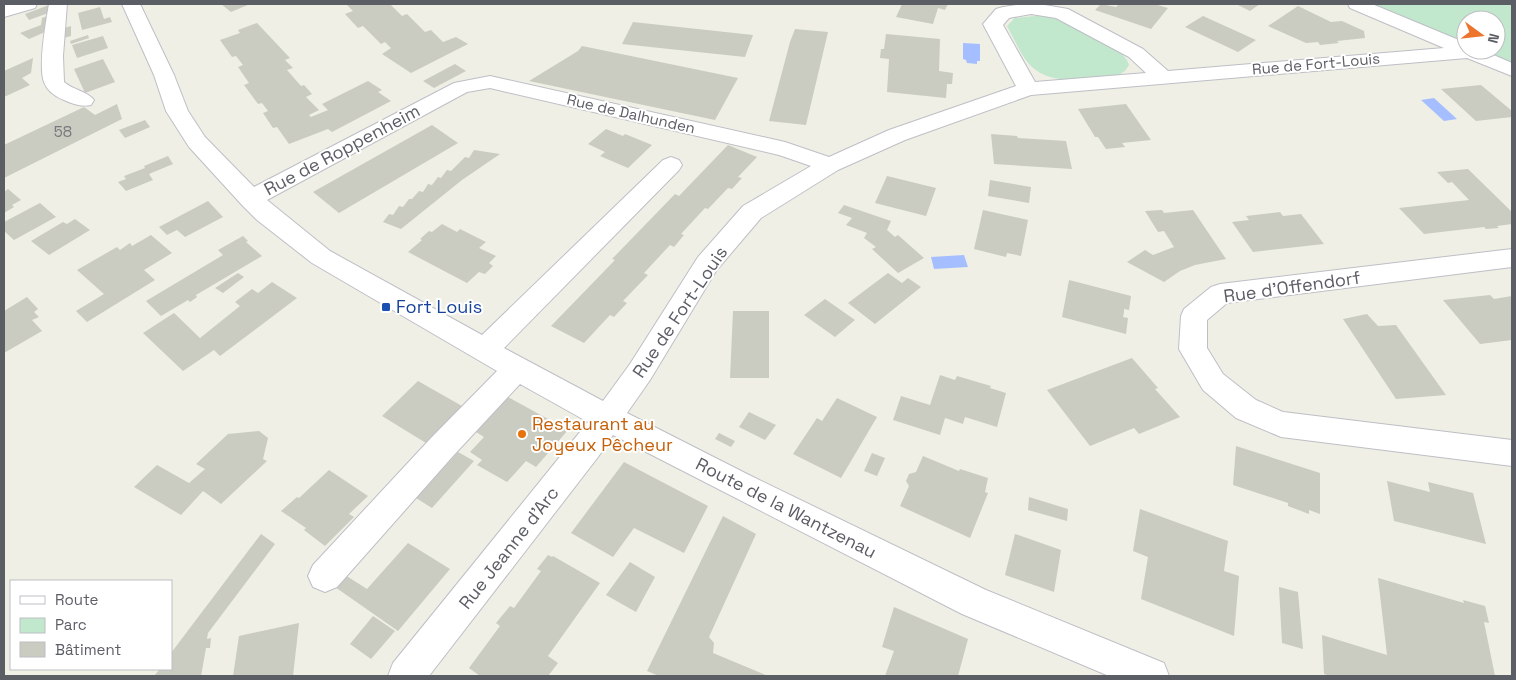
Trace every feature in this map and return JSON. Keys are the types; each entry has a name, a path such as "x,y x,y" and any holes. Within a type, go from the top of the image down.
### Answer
{"street":[{"path":"4,12 28,4"},
{"path":"58,4 53,68 54,82 63,92 83,100"},
{"name":"Route de la Wantzenau","path":"131,4 164,75 177,111 197,142 250,199 321,257 516,369 609,418 974,602 1151,676"},
{"path":"1357,4 1456,47"},
{"path":"1028,89 993,24 1003,13 1031,8 1062,13 1136,53 1163,77"},
{"name":"Rue de Fort-Louis","path":"609,418 707,264 752,212 830,165 897,135 1028,89 1456,53"},
{"path":"1488,60 1512,70"},
{"name":"Rue de Dalhunden","path":"433,102 461,87 490,82 785,149 830,165"},
{"name":"Rue de Roppenheim","path":"250,199 433,102"},
{"path":"484,350 671,165"},
{"name":"Rue d'Offendorf","path":"1512,258 1220,294 1194,316 1193,341 1193,349 1213,382 1246,409 1280,424 1512,453"},
{"path":"324,576 442,446 516,369"},
{"name":"Rue Jeanne d'Arc","path":"406,676 609,418"}],"green space":[{"path":"1374,4 1512,4 1512,63 1505,60 1506,10 1456,10 1456,39"},
{"path":"1043,15 1059,20 1121,53 1129,65 1119,75 1085,79 1061,79 1040,73 1024,57 1007,26 1015,18"}],"water":[{"path":"963,43 980,44 980,61 977,61 977,64 967,63 963,59"},
{"path":"1434,98 1457,119 1444,121 1421,100"},
{"path":"964,255 968,267 934,269 931,257"}],"building":[{"path":"221,4 250,4 231,12"},
{"path":"346,4 390,4 402,16 407,14 425,32 431,30 443,42 456,37 468,44 411,73 382,54 391,48 385,42 381,44 363,26 358,28 345,14 353,11"},
{"path":"902,4 948,4 945,10 938,8 933,24 896,17"},
{"path":"1101,4 1116,7 1119,4 1154,4 1168,8 1151,29 1095,10"},
{"path":"1236,4 1260,4 1250,11"},
{"path":"49,5 54,11 29,20 25,14"},
{"path":"1298,6 1331,22 1342,21 1364,31 1365,38 1320,45 1318,42 1306,43 1268,26"},
{"path":"100,7 104,19 110,17 112,22 82,30 78,13"},
{"path":"53,14 52,29 29,39 20,33 41,25 42,18"},
{"path":"1203,16 1256,40 1238,52 1185,27"},
{"path":"633,22 753,35 745,57 622,44"},
{"path":"257,23 290,58 285,60 293,68 287,70 301,86 304,85 312,94 306,97 319,110 309,115 311,117 328,110 322,104 368,81 382,90 378,92 391,101 332,132 328,129 289,144 277,127 273,128 263,113 268,111 262,103 258,104 244,85 249,83 238,67 243,65 236,56 232,57 220,40 240,33 238,30"},
{"path":"71,26 71,36 60,39 61,29"},
{"path":"795,29 828,32 806,125 769,121"},
{"path":"886,34 940,39 939,71 953,73 952,84 947,84 946,98 887,92 889,59 880,58 881,49 884,49"},
{"path":"88,35 89,38 71,44 70,41"},
{"path":"103,36 108,48 77,58 72,45"},
{"path":"582,46 738,78 715,120 529,81 578,51"},
{"path":"33,58 31,73 22,78 30,85 4,97 4,71"},
{"path":"103,59 115,82 85,93 74,69"},
{"path":"455,64 466,71 434,88 423,81"},
{"path":"1481,85 1512,111 1512,117 1476,121 1441,89"},
{"path":"117,104 122,119 4,178 4,145 84,107 95,115"},
{"path":"1126,104 1151,140 1122,143 1125,147 1106,149 1098,137 1095,137 1078,109"},
{"path":"145,120 150,127 125,138 119,130"},
{"path":"432,125 458,143 339,213 313,192"},
{"path":"606,129 623,136 625,134 652,145 628,168 600,156 605,152 588,144"},
{"path":"991,134 1066,141 1072,169 994,164"},
{"path":"728,145 757,157 738,177 742,178 732,189 728,188 708,209 705,208 681,234 684,235 674,247 670,245 644,273 648,275 623,301 627,303 614,317 610,315 584,343 551,326 675,194 679,196"},
{"path":"474,150 500,154 462,180 401,229 383,222 389,214 393,215 399,206 403,207 419,191 423,192 428,184 432,185 438,177 441,178 447,170 451,171 465,157 469,158"},
{"path":"168,156 173,164 149,174 153,180 126,191 118,182 126,179 124,176"},
{"path":"1468,169 1512,212 1512,224 1497,226 1499,228 1486,229 1484,227 1424,234 1399,208 1469,200 1452,182 1448,183 1437,172"},
{"path":"887,176 936,188 926,216 875,203"},
{"path":"990,180 1031,187 1029,203 988,196"},
{"path":"8,189 21,200 4,213 4,192"},
{"path":"208,201 223,217 185,237 177,230 167,235 159,227"},
{"path":"40,203 56,217 14,240 4,231 4,222"},
{"path":"844,205 891,221 887,230 895,237 898,235 924,258 898,273 872,249 876,247 864,238 867,233 846,225 852,218 838,213"},
{"path":"983,210 1028,220 1021,256 1007,253 1006,257 974,249"},
{"path":"1162,210 1164,213 1193,210 1226,259 1195,265 1180,271 1164,282 1127,262 1145,250 1153,255 1174,247 1164,231 1158,232 1145,211"},
{"path":"1280,212 1283,216 1301,214 1324,244 1253,252 1232,222 1249,220 1246,216"},
{"path":"75,219 90,230 49,255 31,241 63,222 67,224"},
{"path":"442,224 457,232 460,229 486,242 479,248 496,256 489,263 493,266 485,274 479,272 467,283 408,252 429,231 432,232"},
{"path":"151,235 172,253 144,270 155,280 87,322 76,311 104,294 77,270 117,247 120,250 130,243 132,246"},
{"path":"243,236 248,241 246,242 262,256 196,295 197,297 190,302 188,300 161,316 146,301 223,255 218,250"},
{"path":"238,273 244,277 223,293 215,288"},
{"path":"888,273 902,283 908,278 921,287 875,324 848,303"},
{"path":"1069,280 1131,296 1129,310 1124,309 1123,317 1128,318 1126,334 1062,317"},
{"path":"272,282 297,298 220,356 214,350 183,371 143,333 174,313 200,338 240,306 235,302 252,289 258,293"},
{"path":"1490,295 1494,299 1512,296 1512,340 1480,344 1443,300"},
{"path":"27,297 38,309 34,312 39,317 32,320 42,331 4,353 4,311"},
{"path":"825,299 855,320 835,337 804,315"},
{"path":"733,311 769,311 769,378 730,378"},
{"path":"1367,314 1378,326 1396,325 1446,395 1396,399 1343,319"},
{"path":"1132,358 1158,388 1155,389 1180,417 1139,434 1134,428 1090,446 1047,390"},
{"path":"940,375 955,380 957,376 991,386 990,388 1006,393 997,427 965,417 963,424 945,418 940,435 893,420 901,396 930,405"},
{"path":"418,381 462,406 426,443 382,416"},
{"name":"Restaurant au Joyeux Pêcheur","path":"508,397 568,430 536,467 526,461 507,482 477,465 482,460 470,452 484,437 476,432"},
{"path":"837,398 877,417 841,478 793,454 817,418 822,421"},
{"path":"749,412 776,425 765,440 739,427"},
{"path":"259,431 268,438 263,459 267,461 221,504 203,491 181,515 134,487 157,465 189,483 205,469 196,464 228,434"},
{"path":"719,433 735,441 731,447 715,439"},
{"path":"1236,446 1320,473 1320,514 1309,510 1309,514 1288,506 1288,503 1233,485"},
{"path":"458,452 474,461 432,508 416,498"},
{"path":"872,453 885,458 877,476 864,471"},
{"path":"923,456 959,471 960,469 988,478 985,492 988,493 970,538 900,506 909,486 906,481 909,474 916,472"},
{"path":"624,462 708,506 684,553 634,528 613,557 571,533"},
{"path":"329,470 368,496 349,514 354,517 325,546 304,530 306,528 281,511 297,497 299,498"},
{"path":"1387,481 1430,492 1428,482 1473,493 1486,544 1394,521"},
{"path":"1029,497 1068,509 1067,521 1028,510"},
{"path":"1140,509 1228,541 1224,571 1239,576 1234,636 1141,599 1148,557 1133,551"},
{"path":"723,516 756,534 709,637 714,643 713,653 768,676 659,676 647,671"},
{"path":"261,534 275,544 208,633 207,639 211,638 210,648 206,648 201,676 154,676 159,670 172,670 172,652"},
{"path":"1015,534 1061,550 1054,592 1005,575"},
{"path":"408,543 450,569 398,631 335,587 345,575 367,589"},
{"path":"548,555 600,583 548,656 558,663 548,676 480,676 469,668 500,626 496,623 510,606 514,608 541,571 537,569"},
{"path":"630,562 655,577 636,612 606,595"},
{"path":"1378,578 1464,603 1463,600 1485,606 1489,623 1484,622 1495,676 1329,676 1324,674 1322,635 1387,655"},
{"path":"1279,587 1298,592 1303,649 1282,643"},
{"path":"894,607 968,639 958,676 885,676 894,651 882,647"},
{"path":"373,616 395,631 371,659 350,644"},
{"path":"299,623 293,676 233,676 239,636"}],"place":[{"name":"Fort Louis","path":"386,307"},
{"name":"Restaurant au Joyeux Pêcheur","path":"522,434"}]}
